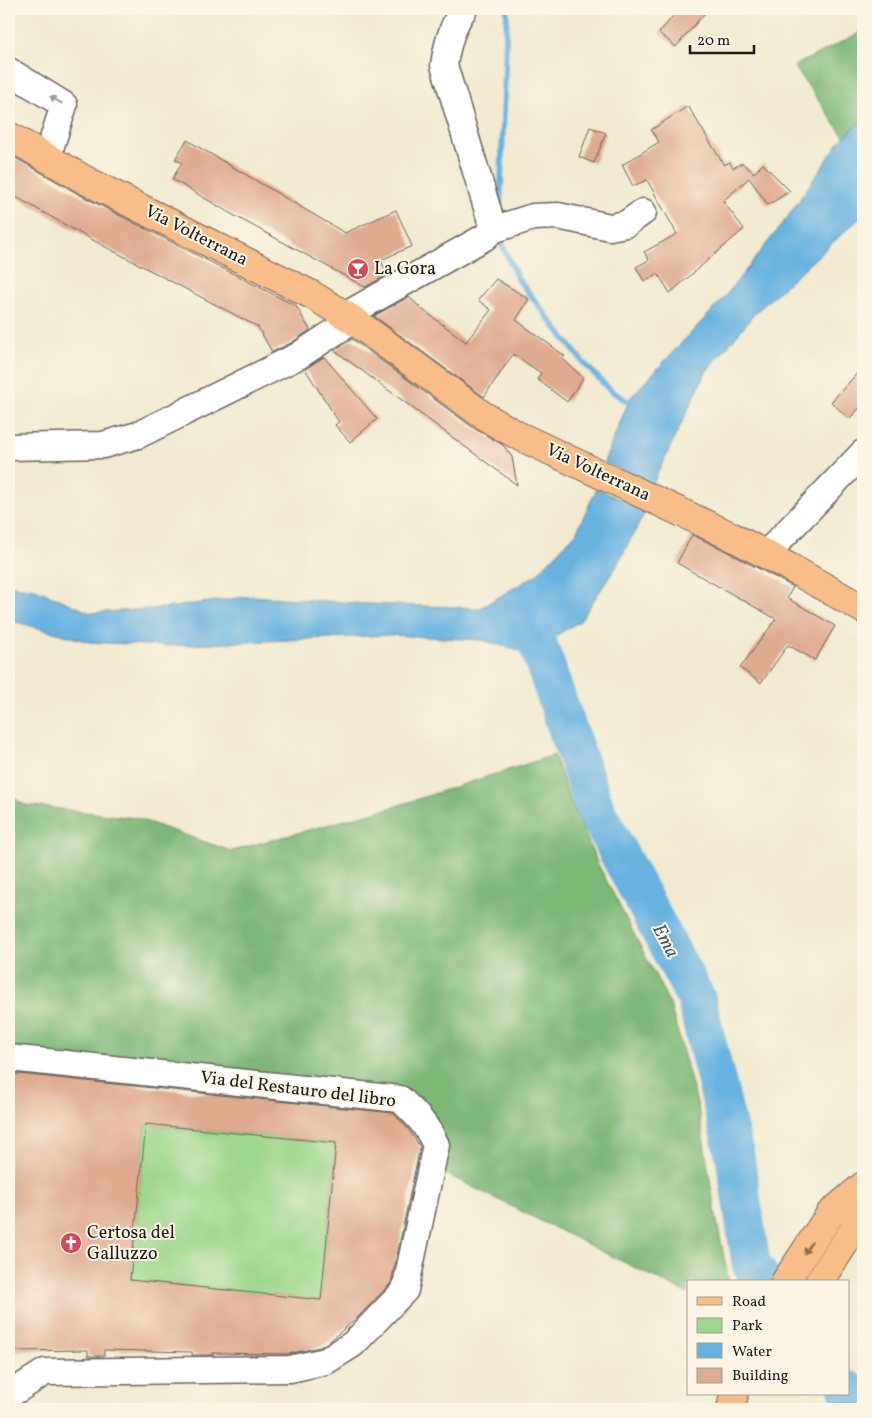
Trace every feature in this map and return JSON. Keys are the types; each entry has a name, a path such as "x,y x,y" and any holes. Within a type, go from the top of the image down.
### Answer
{"main road":[{"name":"Via Volterrana","path":"9,136 96,185 312,295 350,317 484,416 517,435 673,508 765,555 863,609"},
{"path":"786,1280 830,1214 863,1186"},
{"path":"820,1280 859,1217"},
{"path":"731,1409 734,1396"}],"street":[{"path":"464,9 448,42 444,65 491,221 492,230"},
{"path":"9,72 64,105 47,158"},
{"path":"9,447 103,445 138,435 298,356 350,317 485,237 492,230 533,217 558,216 610,227 626,224 643,212"},
{"path":"765,555 863,453"},
{"name":"Via del Restauro del libro","path":"9,1058 400,1099 428,1129 436,1145 405,1290 353,1344 326,1361 290,1369 45,1372 9,1396"}],"green space":[{"path":"863,31 863,120 845,138 794,66"},
{"path":"554,755 571,802 598,864 670,1004 698,1107 729,1280 687,1280 687,1294 442,1172 408,1097 9,1049 9,795 25,805 136,818 231,851 393,807"},
{"path":"146,1124 336,1143 321,1300 130,1280"}],"water":[{"path":"863,119 862,216 756,312 706,372 652,485 604,462 630,398 723,299 787,218 840,141"},
{"path":"597,488 645,512 616,567 580,621 527,653 482,640 390,635 166,646 90,642 9,621 9,585 35,589 91,613 166,608 253,596 368,604 480,608 536,575 576,533"}],"building":[{"path":"679,9 708,9 676,47 659,33"},
{"path":"688,106 724,165 730,162 733,168 742,163 754,173 763,164 790,191 768,205 749,178 723,201 744,229 670,293 658,274 644,281 636,267 649,260 644,252 677,234 647,180 633,186 622,165 659,142 651,130"},
{"path":"590,127 606,133 594,163 579,157"},
{"path":"187,140 345,233 396,210 412,246 381,260 387,275 365,287 235,216 172,179 182,163 175,159"},
{"path":"9,154 80,195 296,306 310,330 291,343 272,352 258,327 85,236 9,193"},
{"path":"496,279 529,299 516,320 565,356 562,358 583,378 567,402 537,379 541,373 513,354 484,397 374,316 409,297 423,310 466,342 491,310 478,300"},
{"path":"352,339 475,429 503,445 512,457 517,485 334,350"},
{"path":"324,357 377,419 350,442 335,425 339,422 305,369"},
{"path":"863,367 863,404 849,419 831,402"},
{"path":"692,535 793,587 787,598 835,626 815,660 788,645 761,683 740,668 776,619 677,563"},
{"name":"Certosa del Galluzzo","path":"9,1073 393,1113 409,1130 420,1147 391,1283 359,1316 320,1347 288,1354 213,1353 213,1355 192,1355 192,1352 104,1350 104,1356 88,1356 88,1350 9,1351","holes":["146,1124 336,1143 321,1300 130,1280"]}],"waterway":[{"path":"500,215 507,9"},
{"path":"499,235 518,279 582,361 610,390 635,406"},
{"name":"Ema","path":"527,613 596,811 696,998 735,1157 751,1263 762,1280"},
{"name":"Ema","path":"850,1391 863,1398"}],"place":[{"name":"La Gora","path":"358,269"},
{"name":"Certosa del Galluzzo","path":"71,1243"}]}
